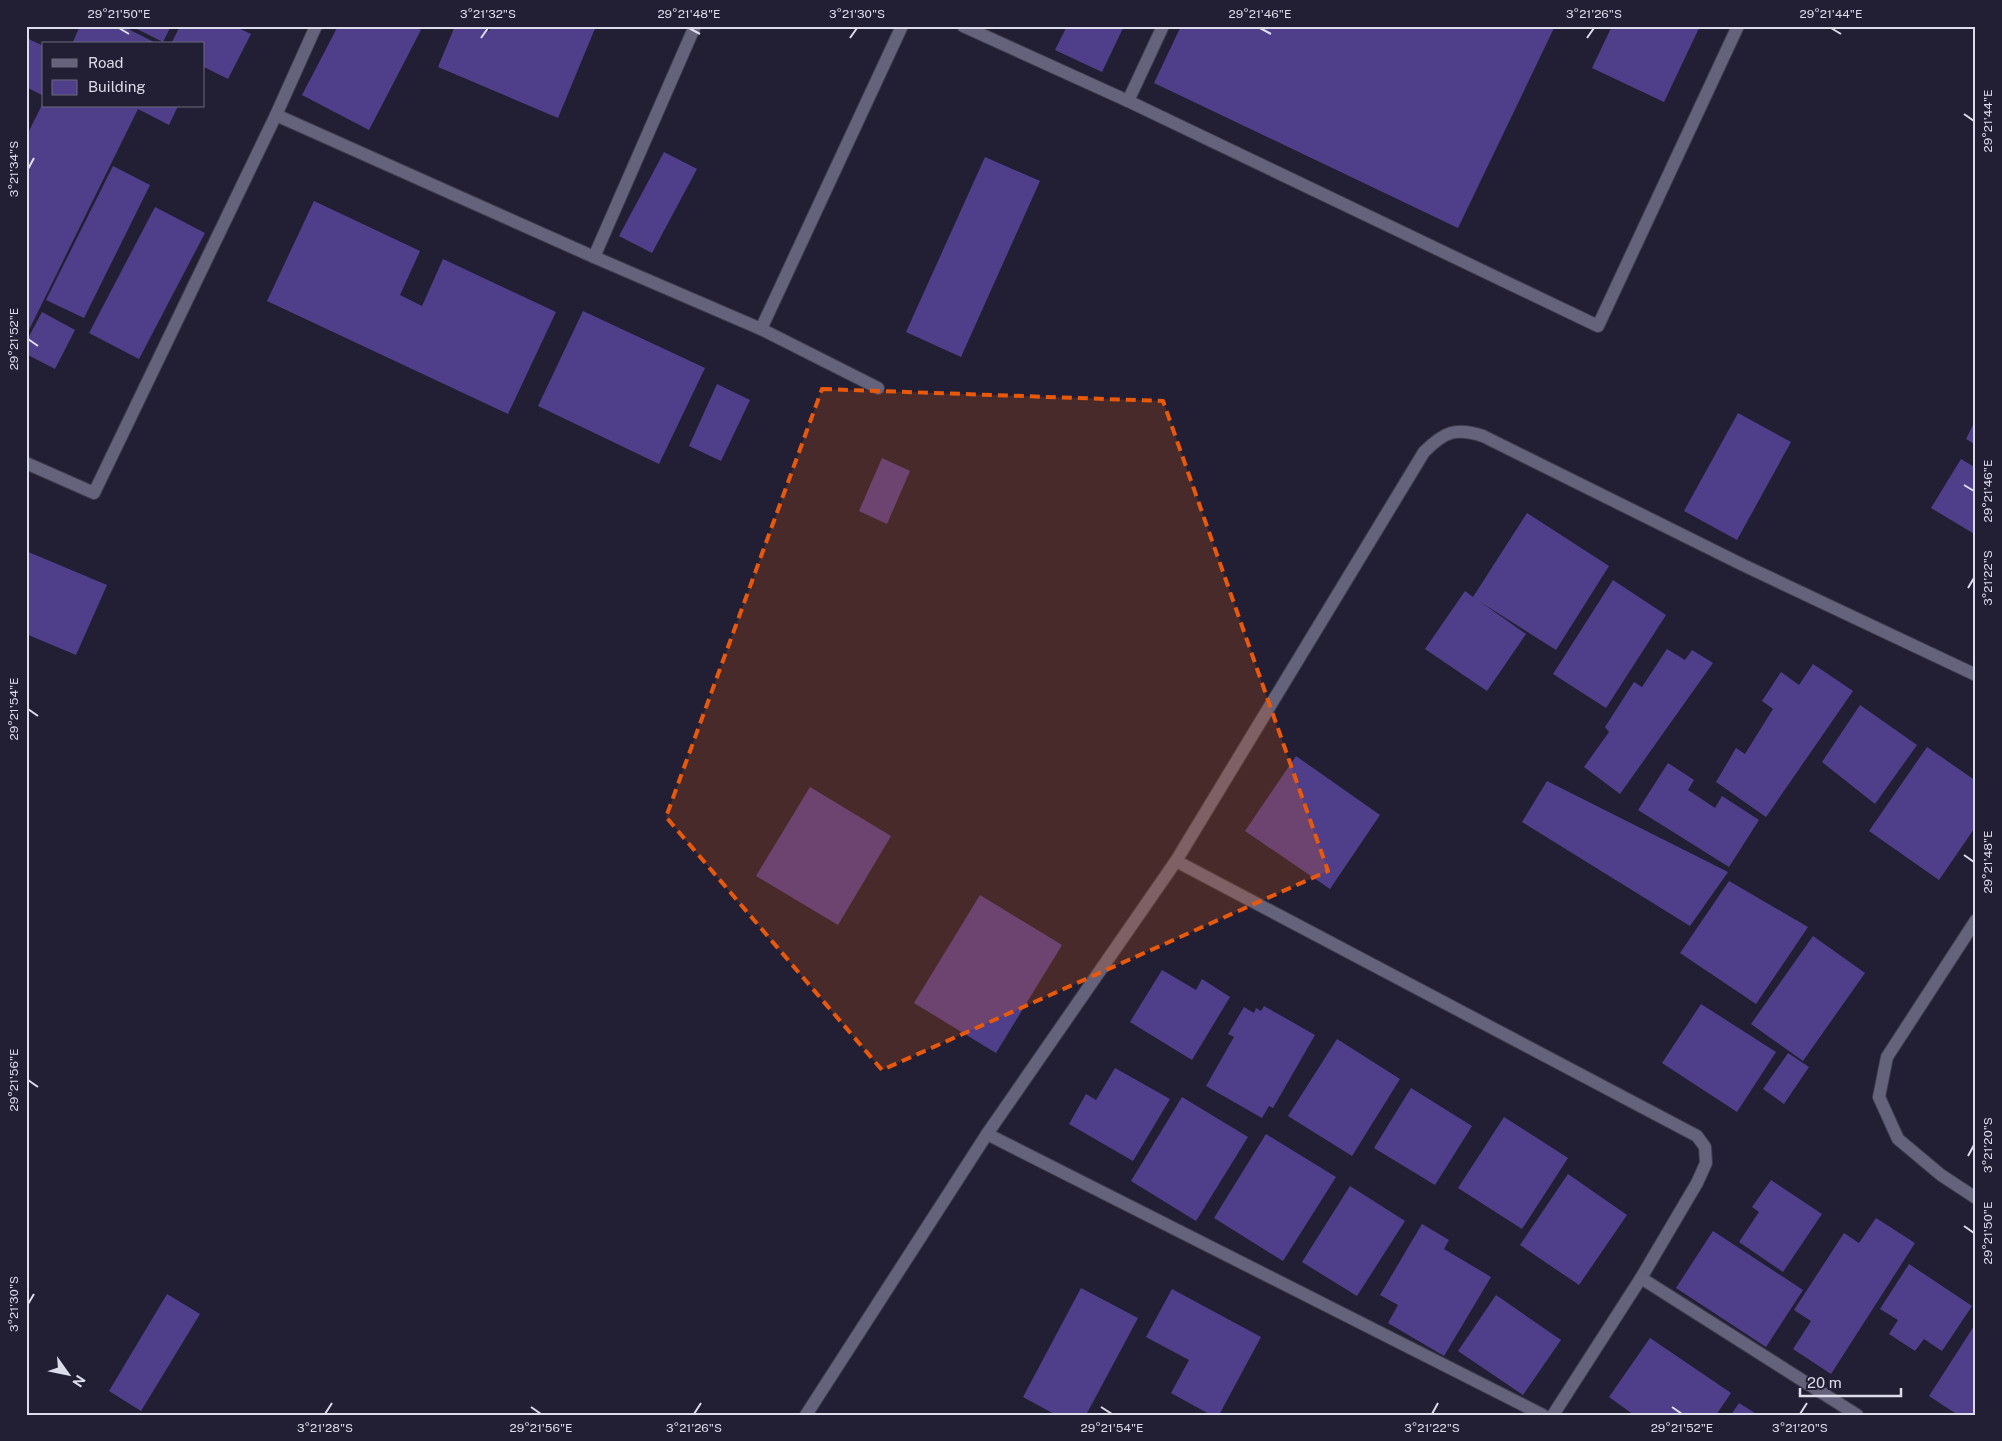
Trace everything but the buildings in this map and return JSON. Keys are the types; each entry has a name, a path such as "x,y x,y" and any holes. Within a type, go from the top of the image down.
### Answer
{"street":[{"path":"26,463 94,493 276,115 316,26"},
{"path":"594,257 695,26"},
{"path":"761,329 902,26"},
{"path":"963,26 1128,101 1598,326 1738,26"},
{"path":"1128,101 1163,26"},
{"path":"276,115 594,257 761,329 878,388"},
{"path":"806,1415 987,1134 1176,861 1424,452 1438,438 1453,432 1467,431 1483,436 1743,565 1976,675"},
{"path":"1176,861 1696,1136 1705,1147 1706,1163 1697,1183 1641,1278 1553,1415"},
{"path":"1976,920 1887,1057 1879,1097 1898,1140 1941,1175 1976,1198"},
{"path":"987,1134 1544,1415"},
{"path":"1641,1278 1857,1415"}],"highlighted area":[{"path":"822,389 1163,401 1328,871 882,1070 666,817"}]}
